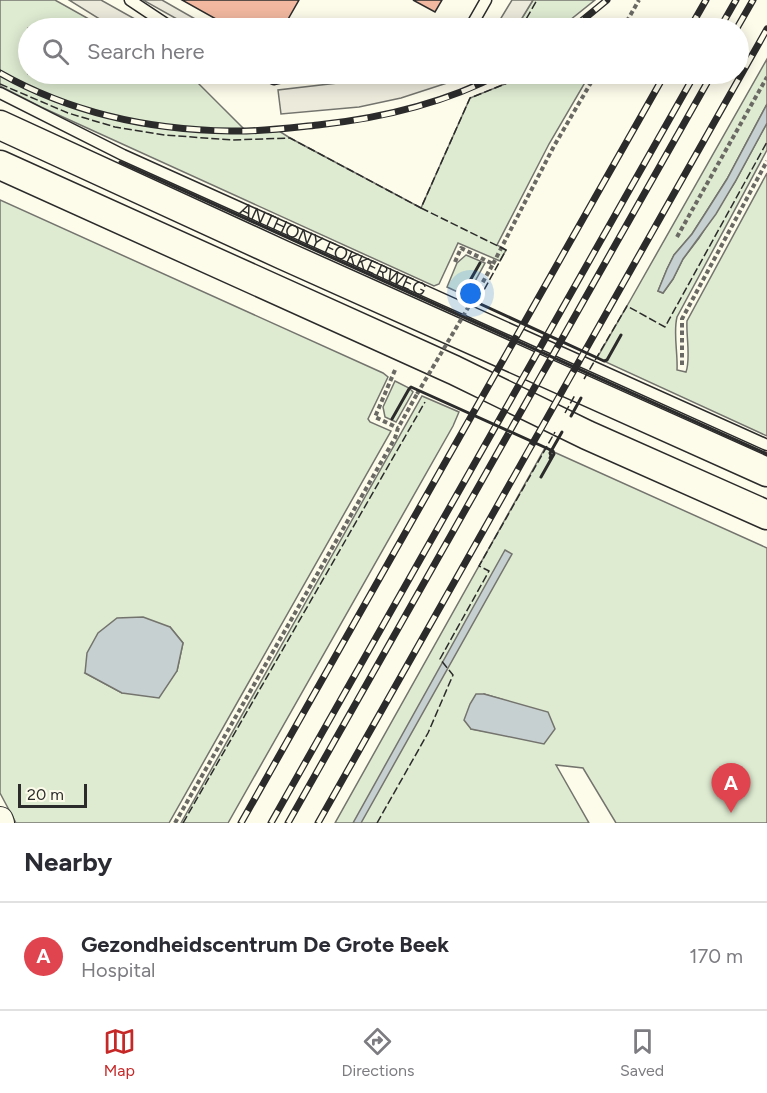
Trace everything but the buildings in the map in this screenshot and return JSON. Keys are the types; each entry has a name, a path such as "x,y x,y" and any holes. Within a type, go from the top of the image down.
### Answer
{"main road":[{"name":"ANTHONY FOKKERWEG","path":"0,125 767,472"},
{"path":"0,165 444,366 587,435 767,515"}],"lane":[{"path":"130,0 157,18"},
{"path":"476,18 486,0"},
{"name":"ANTHONY FOKKERWEG","path":"0,93 123,155 767,445"}],"path":[{"path":"629,18 639,0"},
{"path":"676,237 767,77"},
{"path":"175,823 493,264 554,146 590,84"},
{"path":"682,364 682,319 767,161"},
{"path":"455,262 461,248 493,264"},
{"path":"396,369 375,417 398,428"}],"green space":[{"path":"0,0 55,0 87,18 18,18 18,84 199,84 245,130 276,129 421,208 470,98 505,84 584,84 549,144 497,245 506,250 500,261 458,243 439,284 434,286 41,107 0,86"},
{"path":"533,0 595,0 572,18 522,18"},
{"path":"767,59 767,104 727,179 692,234 674,255 658,291 663,293 673,279 683,259 735,182 767,123 767,150 677,317 675,330 677,370 686,372 687,321 767,173 767,436 597,358"},
{"path":"0,200 383,373 388,377 368,419 391,431 169,823 16,823 0,793","holes":["170,627 183,643 177,671 122,693 85,673"]},
{"path":"466,255 485,263 468,294 462,294 447,287 457,263"},
{"path":"395,381 413,392 396,422 385,417 383,407"},
{"path":"422,396 459,412 453,426 228,823 181,823"},
{"path":"545,448 767,548 767,823 616,823 583,768 556,765 589,823 335,823","holes":["484,694 504,700 488,732 471,729"]}],"shaded area":[{"path":"69,0 101,0 133,18 98,18"},
{"path":"143,0 162,0 194,18 175,18"},
{"path":"512,0 533,0 522,18 501,18"},
{"path":"329,84 444,84 401,98 359,107 281,114 278,90"},
{"path":"767,104 767,123 735,182 716,214 683,259 673,279 663,293 658,291 674,255 692,234 727,179"},
{"path":"505,550 512,554 361,823 353,823"},
{"path":"143,617 170,627 183,643 177,671 159,698 122,693 85,673 87,653 98,633 117,618"},
{"path":"476,694 484,694 548,712 555,729 544,744 471,729 464,720"}],"railway":[{"path":"585,18 607,0"},
{"path":"696,18 706,0"},
{"path":"726,18 736,0"},
{"path":"743,18 753,0"},
{"path":"749,61 767,29"},
{"path":"0,73 18,82"},
{"path":"21,84 55,99 112,117 171,127 242,131 318,125 389,114 457,94 480,84"},
{"path":"241,823 659,84"},
{"path":"271,823 689,84"},
{"path":"288,823 706,84"},
{"path":"318,823 736,84"}],"fence":[{"path":"527,18 537,0"},
{"path":"0,84 68,113 115,127 165,135 232,140 290,138 421,208 470,98 505,84"},
{"path":"584,379 627,306 665,327 767,142"},
{"path":"421,208 506,250 479,299"},
{"path":"565,413 575,395"},
{"path":"183,823 425,402"},
{"path":"377,823 428,733 453,675 440,659 489,571 479,566 555,432"}],"wall":[{"path":"120,162 767,454"},
{"path":"480,263 463,296 604,361 607,360 621,335"},
{"path":"392,419 411,387 553,451 554,454 541,477"},
{"path":"571,416 581,398"},
{"path":"550,458 550,453 562,432"}],"place":[{"name":"Gezondheidscentrum De Grote Beek","path":"731,813"}]}
